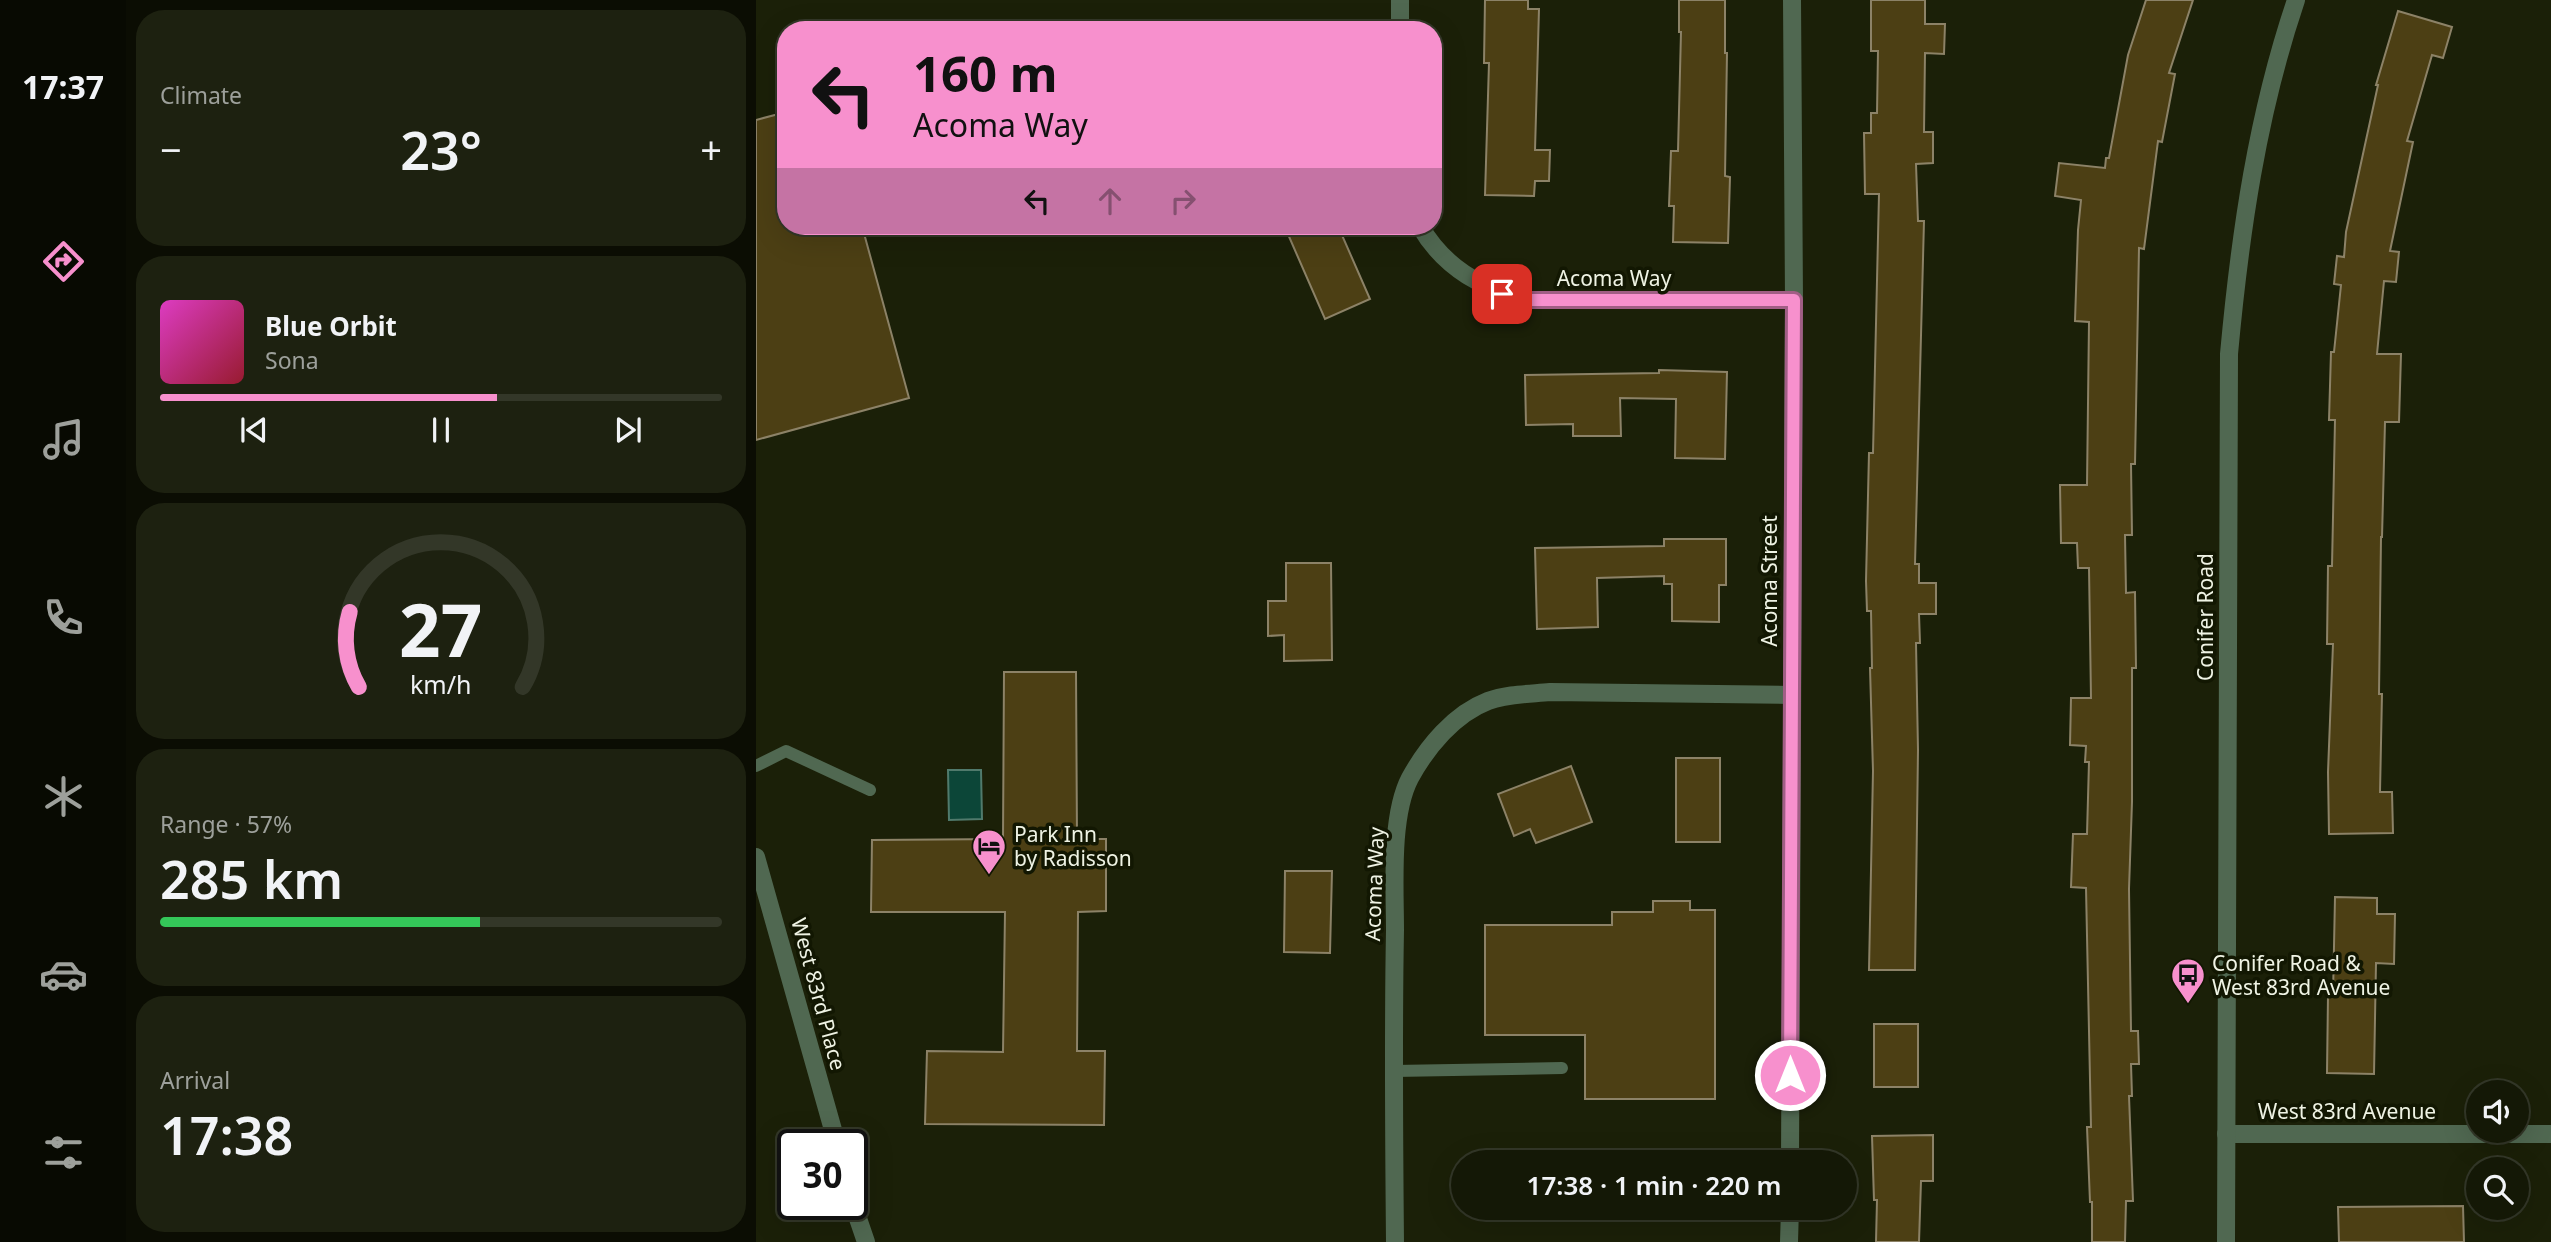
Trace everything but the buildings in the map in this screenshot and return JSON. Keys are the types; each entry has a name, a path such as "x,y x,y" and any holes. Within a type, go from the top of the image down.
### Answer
{"street":[{"path":"1400,0 1400,21"},
{"name":"Acoma Street","path":"1790,1150 1794,300 1792,0"},
{"name":"Conifer Road","path":"2226,1242 2228,354 2237,260 2252,166 2273,77 2296,0"},
{"name":"Acoma Way","path":"1427,235 1440,253 1479,284 1502,294 1531,300 1794,300"},
{"name":"Acoma Way","path":"1395,1242 1396,848 1400,815 1409,780 1431,745 1470,710 1489,701 1516,695 1550,692 1791,695"},
{"name":"West 83rd Place","path":"756,857 833,1129"},
{"name":"West 83rd Avenue","path":"2226,1134 2551,1134"},
{"path":"858,1220 866,1242"},
{"path":"1790,1220 1790,1242"}],"lane":[{"path":"756,766 786,751 870,790"},
{"path":"1394,1071 1562,1068"}],"water":[{"path":"948,770 981,770 982,819 949,820"}],"place":[{"name":"Park Inn by Radisson","path":"989,876"},
{"name":"Conifer Road & West 83rd Avenue","path":"2188,1005"}],"route":[{"path":"1502,294 1531,300 1794,300 1790,1075"}]}
